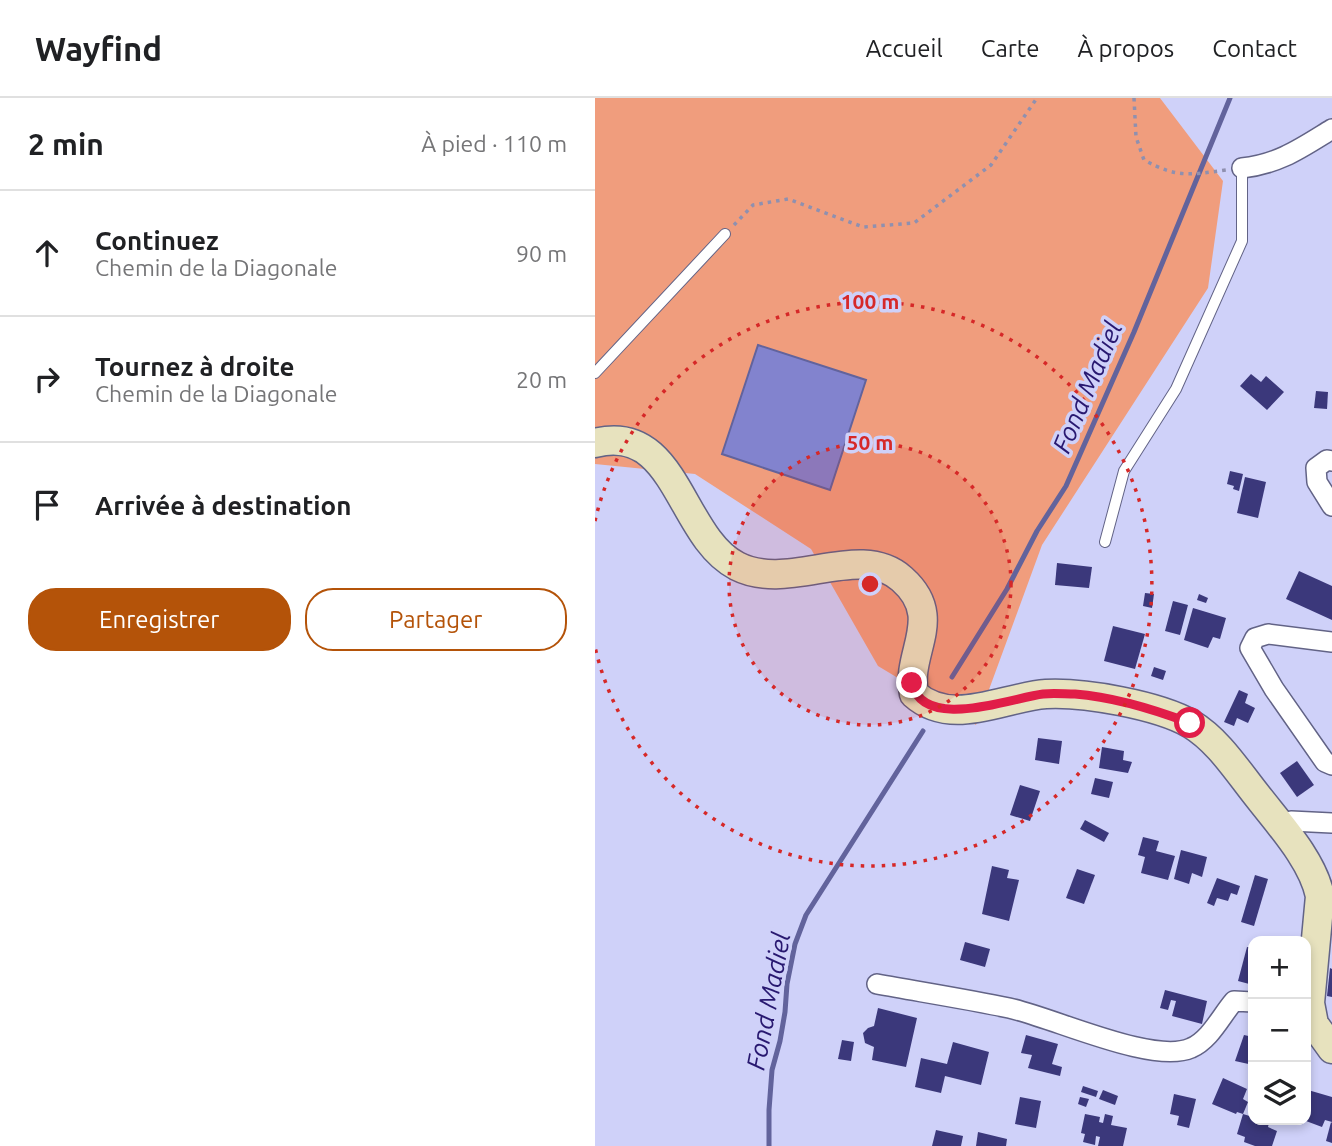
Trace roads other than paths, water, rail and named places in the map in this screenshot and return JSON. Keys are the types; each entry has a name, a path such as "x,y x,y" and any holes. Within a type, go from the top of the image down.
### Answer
{"main road":[{"path":"595,443 630,443 652,453 708,542 737,567 787,576 840,566 869,564 886,569 902,579 921,605 924,624 912,683 914,694 930,705 943,709 981,708 1043,694 1073,694 1122,702 1172,716 1190,723 1209,737 1282,827 1316,880 1320,896 1310,999"},
{"path":"1311,1018 1332,1049"}],"street":[{"path":"1242,168 1263,166 1285,158 1332,129"},
{"path":"1332,461 1327,460 1316,468 1317,482 1332,506"},
{"path":"1332,642 1268,634 1255,638 1250,649 1274,689 1325,762 1332,765"},
{"path":"1282,827 1291,821 1332,823"},
{"path":"877,984 1012,1009 1147,1051 1172,1052 1192,1048 1208,1035 1234,1001 1248,1002"}],"lane":[{"path":"1105,542 1124,471 1176,389 1242,241 1242,168"},
{"path":"595,373 725,234"}],"water":[{"path":"758,345 866,380 830,490 722,454"}],"waterway":[{"name":"Fond Madiel","path":"952,677 1007,589 1037,531 1066,486 1134,332 1230,98"},
{"name":"Fond Madiel","path":"769,1146 772,1070 780,1041 795,944 806,915 923,731"}]}
